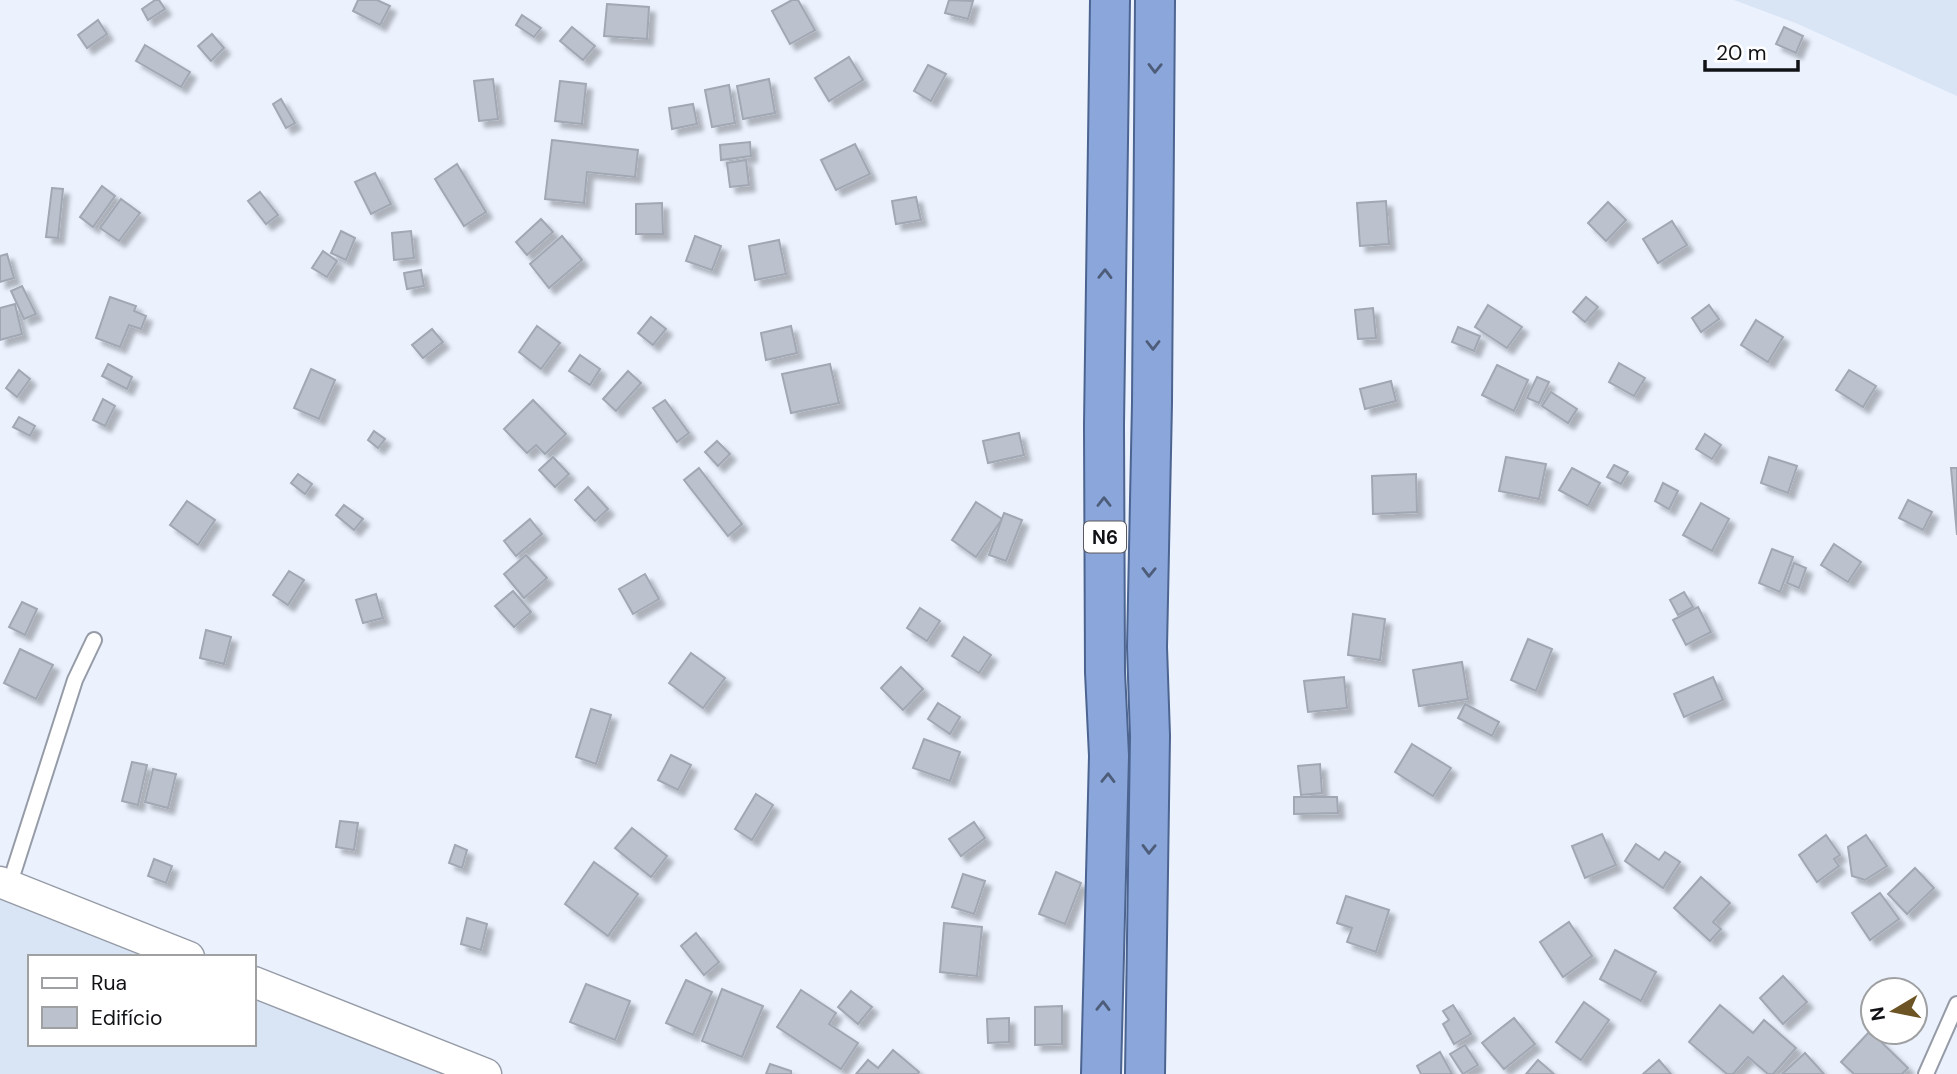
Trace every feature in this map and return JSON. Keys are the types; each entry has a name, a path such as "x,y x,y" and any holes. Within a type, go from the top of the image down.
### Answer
{"highway":[{"name":"N6","path":"1101,1074 1109,756 1105,672 1104,425 1110,0"},
{"name":"N6","path":"1145,1074 1155,0"}],"street":[{"path":"4,884 184,955"},
{"path":"256,983 486,1074"}],"lane":[{"path":"4,884 75,680 94,640"},
{"path":"1926,1074 1957,1004"}],"shaded area":[{"path":"1734,0 1957,0 1957,96 1798,24"},
{"path":"0,894 153,955 28,955 28,1046 256,1046 256,996 453,1074 0,1074"}],"building":[{"path":"159,0 165,9 148,20 142,9"},
{"path":"358,0 377,0 390,6 380,25 353,11"},
{"path":"792,0 798,0 815,30 790,44 772,11"},
{"path":"949,0 973,1 968,19 945,13"},
{"path":"607,4 649,7 647,39 604,36"},
{"path":"522,15 541,28 534,37 516,25"},
{"path":"98,20 107,34 87,48 78,35"},
{"path":"572,27 595,46 583,60 560,41"},
{"path":"1784,27 1803,36 1796,53 1776,44"},
{"path":"212,34 224,48 211,61 198,46"},
{"path":"145,45 190,72 181,87 136,61"},
{"path":"849,57 863,80 829,101 815,78"},
{"path":"928,65 946,74 931,101 914,91"},
{"path":"493,79 498,119 479,121 474,81"},
{"path":"769,79 775,113 743,119 737,86"},
{"path":"560,81 586,84 582,124 555,121"},
{"path":"729,85 735,123 712,127 705,90"},
{"path":"281,99 295,123 286,128 273,104"},
{"path":"693,104 697,124 672,129 669,108"},
{"path":"552,140 638,150 635,177 587,172 584,203 545,199"},
{"path":"750,142 751,156 721,160 720,145"},
{"path":"855,144 870,174 836,190 821,160"},
{"path":"746,160 749,185 730,187 727,163"},
{"path":"457,164 486,212 464,226 435,179"},
{"path":"375,173 391,204 371,214 355,182"},
{"path":"102,186 115,196 93,227 80,217"},
{"path":"52,188 63,189 58,238 46,237"},
{"path":"260,192 278,215 266,224 248,201"},
{"path":"916,197 921,220 896,224 892,201"},
{"path":"121,199 140,213 119,241 100,228"},
{"path":"1386,201 1389,244 1360,246 1357,203"},
{"path":"1608,202 1626,220 1606,241 1588,223"},
{"path":"662,203 663,234 636,234 636,204"},
{"path":"541,219 553,232 527,255 516,242"},
{"path":"1672,221 1687,245 1658,263 1643,239"},
{"path":"341,231 355,238 346,260 331,253"},
{"path":"411,231 414,258 394,260 392,233"},
{"path":"562,236 582,260 549,288 530,264"},
{"path":"695,236 721,246 712,270 686,261"},
{"path":"779,240 786,274 755,280 749,246"},
{"path":"323,251 337,261 327,277 312,268"},
{"path":"7,254 14,278 0,282 0,256"},
{"path":"421,270 424,286 407,289 404,273"},
{"path":"22,286 36,314 24,319 11,291"},
{"path":"110,297 136,306 134,311 146,316 141,329 129,325 120,347 96,338"},
{"path":"1586,297 1598,307 1585,322 1573,312"},
{"path":"15,304 22,334 0,340 0,308"},
{"path":"1488,305 1522,327 1507,348 1475,327"},
{"path":"1709,305 1719,319 1701,332 1692,318"},
{"path":"1373,308 1376,338 1358,339 1355,310"},
{"path":"651,317 666,329 653,345 638,333"},
{"path":"1756,320 1783,337 1768,362 1741,345"},
{"path":"537,326 560,343 541,369 519,352"},
{"path":"791,326 797,353 766,360 761,333"},
{"path":"1458,327 1480,336 1474,351 1452,342"},
{"path":"432,329 443,342 423,358 412,345"},
{"path":"580,355 600,369 590,385 569,371"},
{"path":"1619,363 1645,378 1634,396 1609,382"},
{"path":"108,364 132,377 127,389 102,376"},
{"path":"830,364 839,403 791,413 782,374"},
{"path":"1497,365 1528,380 1514,411 1482,395"},
{"path":"311,369 335,380 319,419 294,408"},
{"path":"19,370 30,379 17,397 6,388"},
{"path":"1849,370 1876,386 1863,407 1836,390"},
{"path":"628,371 641,383 616,411 603,399"},
{"path":"1537,377 1549,382 1539,403 1527,398"},
{"path":"1391,381 1396,401 1365,409 1360,389"},
{"path":"1551,392 1577,409 1568,423 1542,406"},
{"path":"103,399 115,406 105,426 93,420"},
{"path":"533,400 566,434 545,454 536,445 527,453 504,429"},
{"path":"665,400 689,433 677,442 653,408"},
{"path":"19,417 35,426 30,436 13,427"},
{"path":"374,431 385,439 378,448 368,440"},
{"path":"1019,433 1024,455 988,463 983,441"},
{"path":"1705,434 1721,445 1712,459 1696,449"},
{"path":"717,441 730,454 718,466 705,452"},
{"path":"553,457 569,474 555,487 539,470"},
{"path":"1506,457 1546,464 1539,499 1499,491"},
{"path":"1769,457 1797,466 1788,493 1761,483"},
{"path":"1614,465 1628,472 1621,484 1607,477"},
{"path":"699,468 742,524 728,536 684,480"},
{"path":"1572,468 1600,483 1588,506 1559,490"},
{"path":"1951,468 1957,468 1957,535"},
{"path":"298,474 312,484 305,494 291,483"},
{"path":"1416,474 1417,512 1373,514 1372,476"},
{"path":"1663,483 1678,491 1669,509 1655,501"},
{"path":"588,487 608,509 595,521 575,500"},
{"path":"1908,500 1932,512 1923,530 1899,518"},
{"path":"187,501 215,520 198,545 170,525"},
{"path":"976,502 1002,519 976,557 952,540"},
{"path":"1701,503 1729,519 1712,551 1683,535"},
{"path":"344,505 363,519 354,530 336,515"},
{"path":"1004,513 1022,520 1006,561 989,555"},
{"path":"530,519 542,534 516,556 504,541"},
{"path":"1834,544 1861,562 1848,582 1821,565"},
{"path":"1772,549 1793,557 1780,592 1759,583"},
{"path":"526,555 547,578 524,598 504,574"},
{"path":"1794,563 1806,568 1799,588 1787,583"},
{"path":"289,571 304,580 288,605 273,595"},
{"path":"645,574 659,599 633,614 619,589"},
{"path":"513,591 531,612 514,627 495,606"},
{"path":"1684,592 1693,607 1678,615 1670,600"},
{"path":"376,594 383,618 363,623 356,600"},
{"path":"22,602 37,609 25,635 9,627"},
{"path":"1698,607 1711,632 1686,645 1673,620"},
{"path":"920,608 940,621 927,641 907,628"},
{"path":"1353,614 1385,619 1380,660 1348,655"},
{"path":"206,630 231,637 224,664 200,658"},
{"path":"964,637 991,655 979,673 952,656"},
{"path":"1528,639 1552,649 1536,691 1511,680"},
{"path":"20,649 53,665 36,699 4,683"},
{"path":"691,653 725,678 703,708 669,683"},
{"path":"1462,662 1468,699 1419,706 1413,670"},
{"path":"901,667 923,689 903,710 881,688"},
{"path":"1344,677 1347,708 1308,712 1304,681"},
{"path":"1713,677 1723,700 1684,717 1674,694"},
{"path":"938,703 960,717 950,734 928,719"},
{"path":"1465,704 1499,722 1492,736 1458,718"},
{"path":"591,709 611,715 596,764 576,757"},
{"path":"924,739 960,752 950,781 913,768"},
{"path":"1412,744 1451,768 1433,796 1395,772"},
{"path":"671,755 691,765 678,790 658,780"},
{"path":"132,762 147,765 138,805 122,801"},
{"path":"1320,764 1322,793 1301,795 1298,766"},
{"path":"153,769 176,774 168,808 145,802"},
{"path":"756,794 773,805 752,840 735,829"},
{"path":"1294,797 1337,797 1338,813 1294,814"},
{"path":"340,821 358,823 354,850 336,847"},
{"path":"974,822 985,838 961,856 949,839"},
{"path":"632,828 667,856 651,877 615,848"},
{"path":"1602,834 1616,865 1585,878 1572,846"},
{"path":"1826,835 1840,855 1834,859 1839,866 1817,882 1799,855"},
{"path":"1866,835 1887,866 1865,880 1852,876 1848,847"},
{"path":"1636,844 1659,860 1665,852 1680,862 1663,888 1625,861"},
{"path":"455,845 467,850 462,868 449,863"},
{"path":"154,859 172,866 166,883 148,876"},
{"path":"594,862 638,894 608,936 565,904"},
{"path":"1915,868 1934,888 1907,914 1888,894"},
{"path":"1056,872 1081,883 1065,924 1039,914"},
{"path":"963,874 985,881 974,914 952,907"},
{"path":"1701,877 1730,903 1713,922 1721,929 1710,941 1674,908"},
{"path":"1880,893 1899,919 1870,940 1852,913"},
{"path":"1346,896 1389,910 1376,952 1347,942 1352,928 1337,923"},
{"path":"467,918 487,924 481,950 461,944"},
{"path":"1569,922 1592,956 1563,977 1540,942"},
{"path":"944,923 982,927 977,976 940,972"},
{"path":"696,933 719,962 704,975 681,946"},
{"path":"1615,950 1656,972 1641,1001 1600,979"},
{"path":"1783,976 1807,1002 1783,1024 1760,998"},
{"path":"686,980 712,992 693,1035 666,1023"},
{"path":"586,984 630,1001 615,1040 570,1022"},
{"path":"722,989 763,1006 742,1057 702,1041"},
{"path":"801,990 836,1013 829,1024 858,1043 841,1069 777,1027"},
{"path":"851,991 872,1007 858,1024 838,1007"},
{"path":"1584,1002 1609,1020 1581,1060 1556,1042"},
{"path":"1453,1005 1471,1034 1454,1044 1443,1024 1449,1020 1443,1011"},
{"path":"1720,1005 1753,1033 1764,1020 1796,1048 1773,1074 1768,1074 1748,1057 1733,1074 1727,1074 1689,1042"},
{"path":"1062,1006 1062,1044 1035,1045 1035,1007"},
{"path":"1009,1018 1009,1042 988,1043 987,1019"},
{"path":"1514,1018 1535,1044 1504,1069 1482,1043"},
{"path":"1859,1043 1859,1046 1885,1046 1908,1068 1902,1074 1854,1074 1841,1062"},
{"path":"1465,1045 1478,1065 1463,1074 1450,1054"},
{"path":"893,1050 919,1072 918,1074 856,1074 868,1060 878,1068"},
{"path":"1440,1052 1452,1074 1421,1074 1417,1066"},
{"path":"1805,1053 1824,1074 1782,1074"},
{"path":"1538,1060 1554,1074 1526,1074"},
{"path":"1659,1060 1671,1074 1643,1074"},
{"path":"770,1064 791,1071 791,1074 766,1074"}]}
